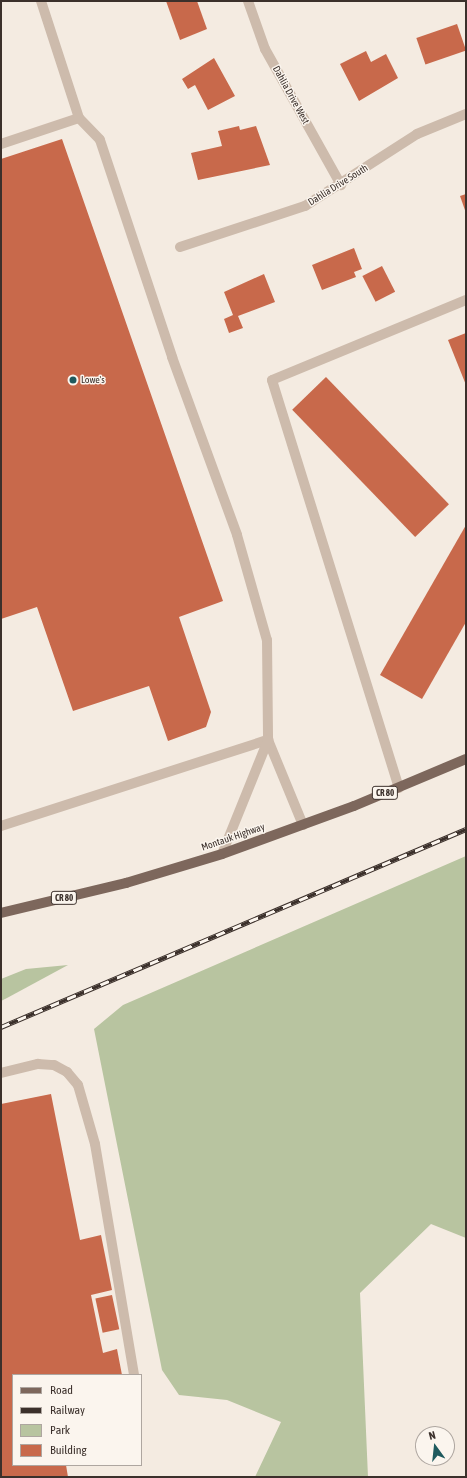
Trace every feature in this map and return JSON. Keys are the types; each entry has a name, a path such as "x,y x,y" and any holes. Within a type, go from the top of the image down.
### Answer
{"main road":[{"name":"Montauk Highway","path":"1,913 126,883 222,854 399,788 466,759"}],"street":[{"path":"41,1 78,118 100,140 264,624 268,740 303,825"},
{"name":"Dahlia Drive West","path":"248,1 265,49 341,185"},
{"name":"Dahlia Drive South","path":"180,247 305,206 341,185 417,134 466,114"},
{"path":"1,144 78,118"},
{"path":"399,788 272,380 466,300"},
{"path":"1,826 268,740"},
{"path":"222,854 268,740"},
{"path":"1,1073 38,1064 54,1065 67,1072 78,1085 95,1144 134,1374"}],"green space":[{"path":"466,856 466,1238 431,1224 360,1293 368,1477 255,1477 281,1422 227,1400 179,1395 162,1370 94,1029 123,1005"},
{"path":"68,965 1,1001 1,979 26,969"}],"building":[{"path":"166,1 197,1 207,29 180,40"},
{"path":"457,24 466,51 425,64 416,38"},
{"path":"366,51 371,62 386,54 398,78 359,101 340,64"},
{"path":"214,58 235,96 208,110 195,85 188,89 182,79"},
{"path":"239,126 240,130 256,126 270,165 198,180 191,153 222,146 218,131"},
{"name":"Lowe's","path":"62,139 223,601 179,617 211,712 206,727 168,741 149,686 73,711 37,607 1,619 1,159"},
{"path":"466,194 466,213 460,196"},
{"path":"354,248 362,269 354,272 356,277 322,290 312,265"},
{"path":"382,266 395,292 376,302 362,276"},
{"path":"264,274 275,302 238,316 243,328 229,333 224,319 233,315 224,292"},
{"path":"466,333 466,385 448,340"},
{"path":"326,377 449,504 415,537 292,410"},
{"path":"466,525 466,622 422,699 380,675"},
{"path":"51,1094 80,1240 101,1235 112,1290 91,1295 103,1353 117,1349 122,1374 12,1374 12,1466 66,1466 68,1477 1,1477 1,1104"},
{"path":"112,1295 119,1329 103,1333 95,1299"}],"railway":[{"path":"1,1027 466,829"}],"place":[{"name":"Lowe's","path":"73,380"}]}
